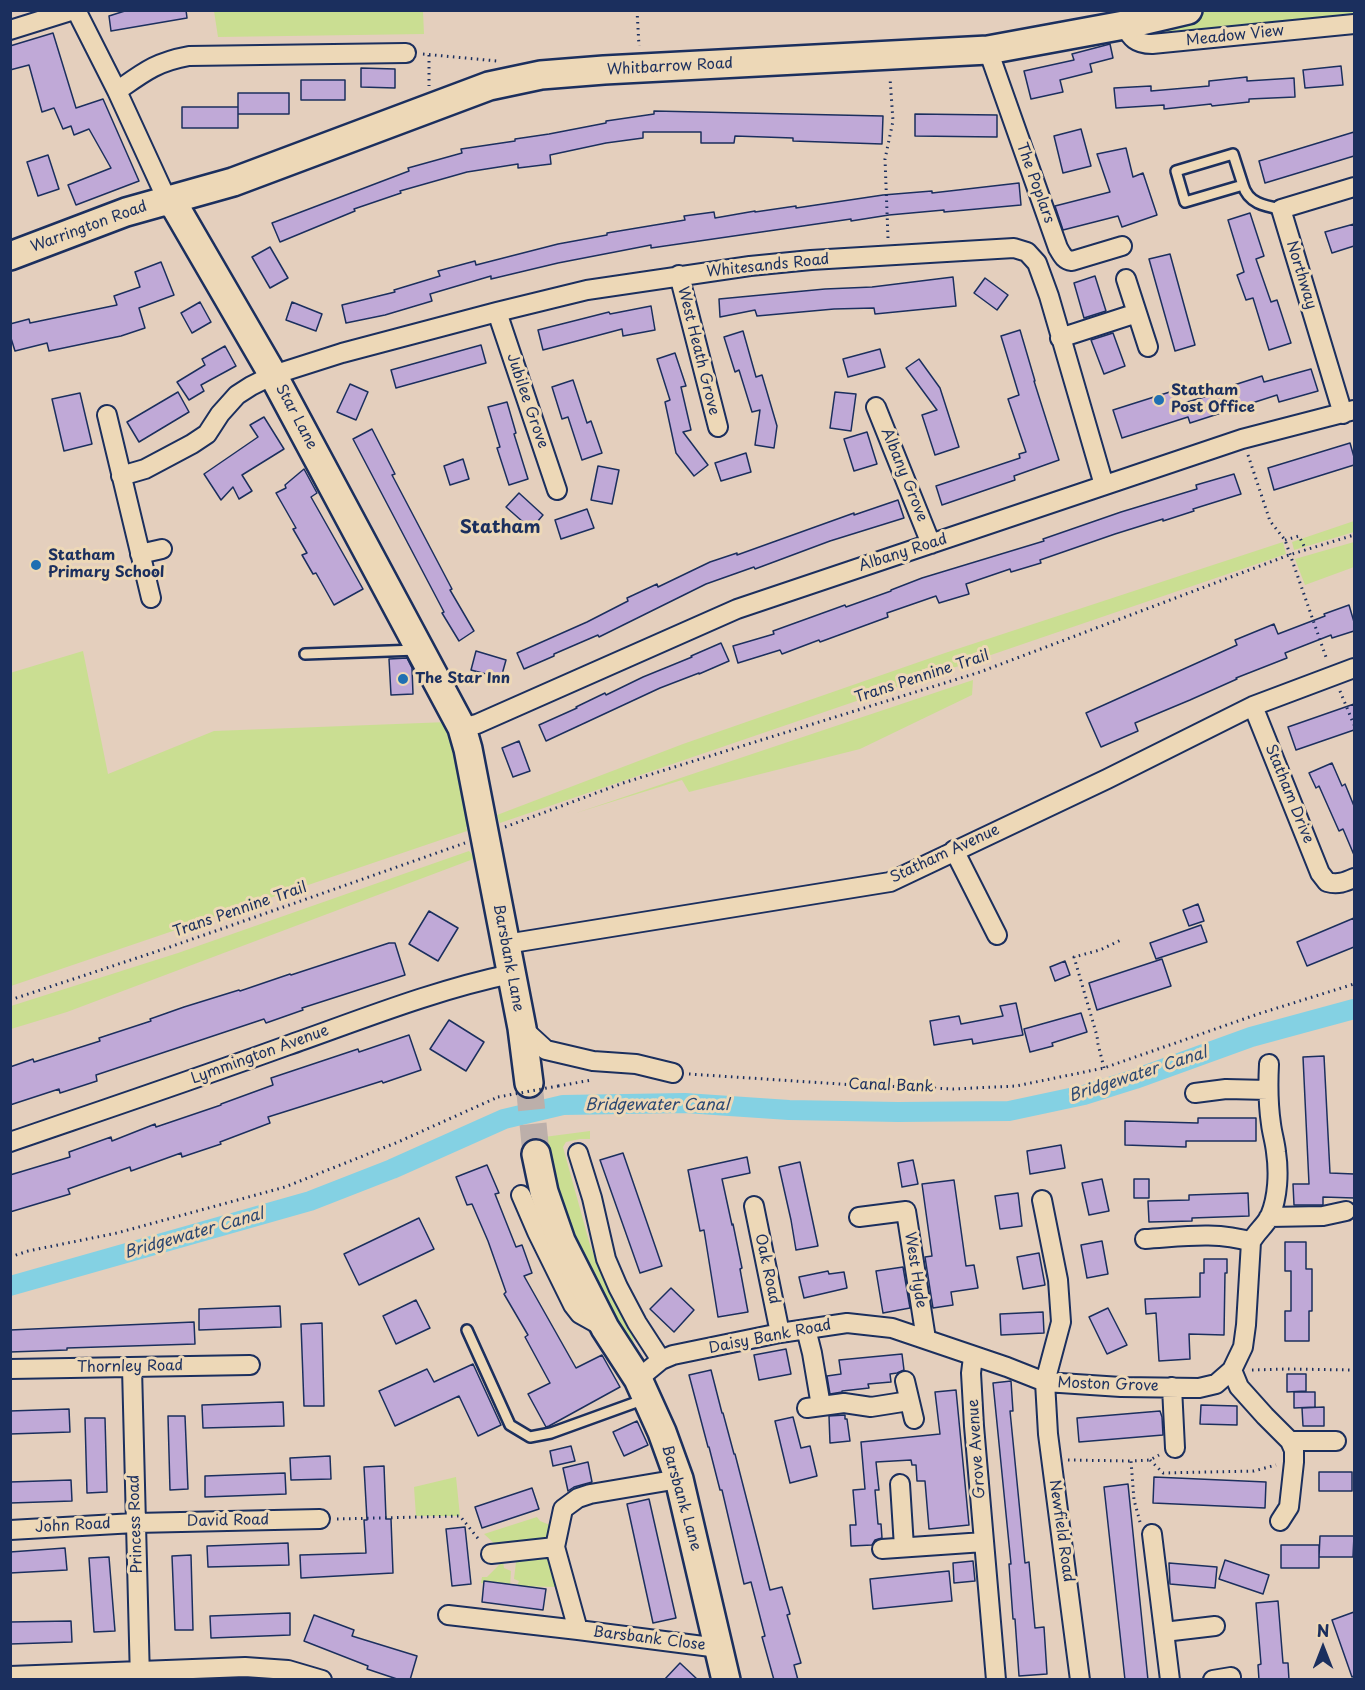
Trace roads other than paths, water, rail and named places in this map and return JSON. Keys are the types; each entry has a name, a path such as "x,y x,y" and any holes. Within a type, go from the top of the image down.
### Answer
{"street":[{"path":"10,30 75,10"},
{"name":"Star Lane","path":"75,10 117,91 163,191 176,208 273,375 462,728 484,835"},
{"name":"Whitbarrow Road","path":"168,200 233,182 489,86 541,75 988,50 1124,25 1188,10"},
{"name":"Meadow View","path":"1124,25 1136,42 1152,44 1354,24"},
{"name":"The Poplars","path":"988,50 1058,248 1064,257 1072,261 1122,246"},
{"path":"117,91 150,68 170,59 189,56 406,53"},
{"path":"1281,210 1354,187"},
{"name":"Warrington Road","path":"10,256 126,212 168,200"},
{"name":"Northway","path":"1281,210 1349,412"},
{"name":"Whitesands Road","path":"121,476 144,469 192,444 207,434 220,414 237,395 273,375 342,353 497,312 587,290 679,275 801,261 1014,248 1027,252 1037,263 1049,296 1104,485"},
{"name":"West Heath Grove","path":"679,275 718,427"},
{"path":"1126,279 1148,346"},
{"name":"Jubilee Grove","path":"497,312 557,490"},
{"path":"1060,338 1137,313"},
{"name":"Albany Grove","path":"876,407 931,544"},
{"name":"Albany Road","path":"462,728 477,724 737,609 1242,439 1349,412"},
{"path":"107,415 151,598"},
{"path":"140,554 162,549"},
{"name":"Statham Avenue","path":"506,944 890,882 1107,779 1253,705 1354,668"},
{"name":"Statham Drive","path":"1253,705 1324,885 1354,878"},
{"name":"Barsbank Lane","path":"484,835 522,1028 529,1083"},
{"path":"954,850 997,935"},
{"name":"Lymmington Avenue","path":"10,1142 189,1081 428,995 484,979 512,974"},
{"path":"522,1028 546,1050 593,1061 636,1064 673,1073"},
{"path":"1269,1064 1268,1090 1277,1165 1274,1201 1264,1226 1255,1233 1251,1242 1245,1337 1243,1347 1232,1370 1239,1387 1290,1441 1294,1450 1289,1507 1280,1521"},
{"path":"1195,1093 1226,1089 1268,1090"},
{"path":"578,1153 592,1198 606,1259 637,1323 661,1360"},
{"name":"Barsbank Lane","path":"536,1154 544,1192 561,1241 605,1328 643,1389 679,1479 726,1680"},
{"name":"Barsbank Lane","path":"521,1195 573,1305 580,1314 605,1328"},
{"name":"Newfield Road","path":"1042,1200 1058,1280 1061,1322 1045,1382 1045,1403 1080,1680"},
{"name":"Oak Road","path":"753,1206 780,1333"},
{"path":"1269,1217 1323,1216 1346,1211"},
{"name":"West Hyde","path":"860,1217 906,1212 926,1339"},
{"path":"1145,1239 1217,1236 1251,1242"},
{"name":"Daisy Bank Road","path":"643,1389 661,1360 673,1356 780,1333 847,1323 892,1328 1045,1382"},
{"path":"806,1329 812,1353 814,1407 844,1403 871,1407 909,1401"},
{"name":"Grove Avenue","path":"973,1357 971,1373 974,1426 996,1680"},
{"name":"Thornley Road","path":"10,1369 250,1365"},
{"name":"Princess Road","path":"132,1368 140,1675"},
{"name":"Moston Grove","path":"1045,1382 1121,1388 1199,1388 1216,1384 1232,1370"},
{"path":"905,1382 914,1419"},
{"name":"Moston Grove","path":"1172,1387 1175,1448"},
{"path":"1290,1441 1336,1441"},
{"name":"Barsbank Close","path":"578,1630 555,1547 563,1509 578,1498 679,1479"},
{"path":"900,1484 904,1547"},
{"name":"David Road","path":"135,1523 320,1519"},
{"name":"John Road","path":"10,1530 135,1523"},
{"path":"1152,1534 1170,1680"},
{"path":"882,1549 984,1542"},
{"path":"491,1554 555,1547"},
{"name":"Barsbank Close","path":"448,1615 719,1648"},
{"path":"1164,1632 1215,1626"},
{"path":"10,1676 140,1675 245,1667 288,1670 322,1680"},
{"path":"1213,1680 1231,1677"}],"lane":[{"path":"1243,185 1185,202 1176,171 1233,154 1248,196 1252,200 1281,210"},
{"path":"305,654 421,650"},
{"path":"467,1330 510,1425 530,1437 551,1433 643,1389"}],"waterway":[{"name":"Bridgewater Canal","path":"10,1286 310,1201 392,1169 504,1119 563,1105 685,1103 789,1110 1009,1111 1084,1095 1251,1037 1354,1009"}],"tunnel":[{"path":"529,1083 536,1154"}],"place":[{"name":"Statham Post Office","path":"1159,400"},
{"name":"Statham Primary School","path":"36,565"},
{"name":"The Star Inn","path":"403,679"}],"district":[{"name":"Statham","path":"500,528"}]}
